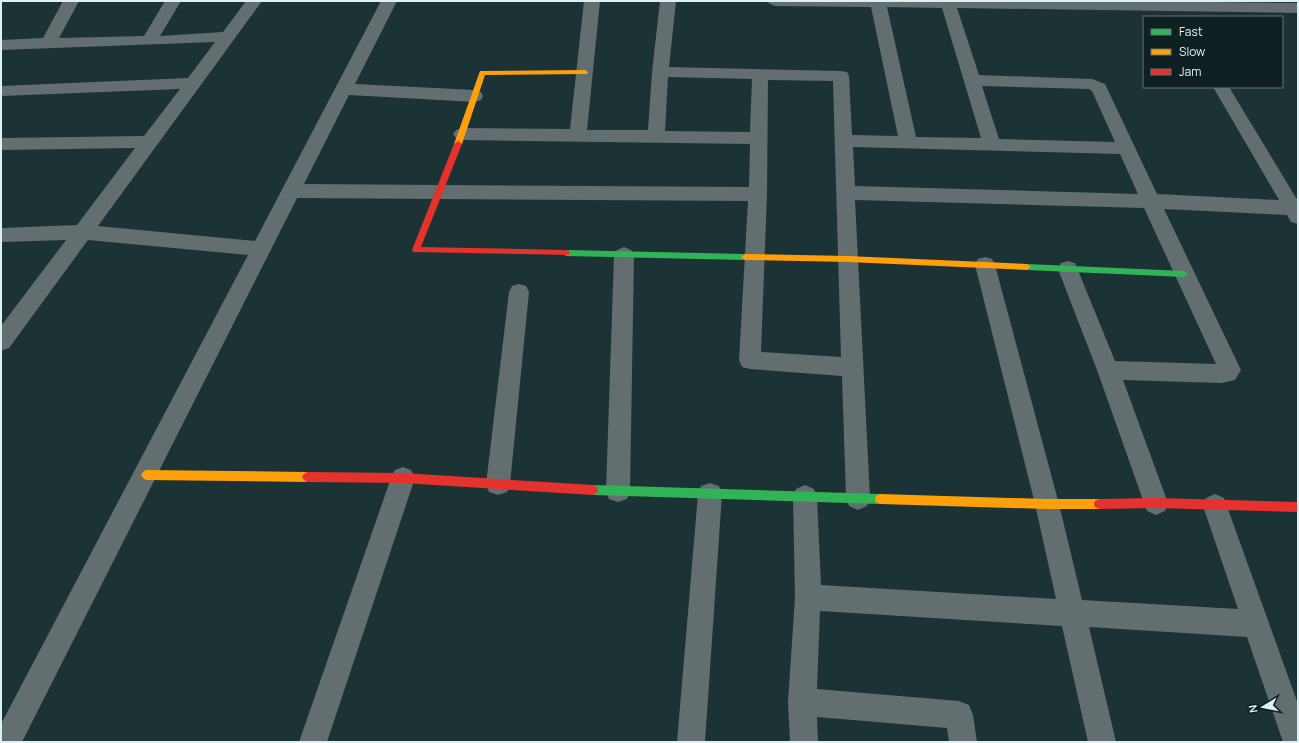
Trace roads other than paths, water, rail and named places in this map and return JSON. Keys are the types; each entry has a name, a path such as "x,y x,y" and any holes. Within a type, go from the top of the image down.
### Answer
{"street":[{"path":"48,43 71,1"},
{"path":"149,41 173,1"},
{"path":"1,342 254,1"},
{"path":"7,742 146,475 389,1"},
{"path":"578,136 592,1"},
{"path":"656,137 660,72 668,1"},
{"path":"775,1 1174,8 1298,8"},
{"path":"878,2 908,142"},
{"path":"948,3 992,144"},
{"path":"1,45 149,41 227,37"},
{"path":"584,72 482,73 462,134 416,250 848,259 1184,274"},
{"path":"660,72 841,76 858,498"},
{"path":"760,74 758,194 750,360 853,367"},
{"path":"972,80 1092,84 1096,86 1184,274 1230,366 1229,372 1222,374 1108,370"},
{"path":"1,90 192,83"},
{"path":"1222,88 1296,212"},
{"path":"344,89 475,96"},
{"path":"462,134 759,138"},
{"path":"843,141 1126,148"},
{"path":"1,144 149,142"},
{"path":"291,191 758,194"},
{"path":"845,193 1150,201 1296,212"},
{"path":"1,235 82,232 261,250"},
{"path":"618,491 624,255"},
{"path":"985,265 1047,504 1102,742"},
{"path":"1068,269 1108,370 1156,503"},
{"path":"498,484 519,292"},
{"path":"146,475 403,478 618,491 710,494 1047,504 1156,503 1215,506 1298,507"},
{"path":"313,742 403,478"},
{"path":"691,742 710,494"},
{"path":"804,742 802,702 808,597 805,497"},
{"path":"1215,506 1297,742"},
{"path":"808,597 1257,624"},
{"path":"802,702 959,715 962,742"}]}
